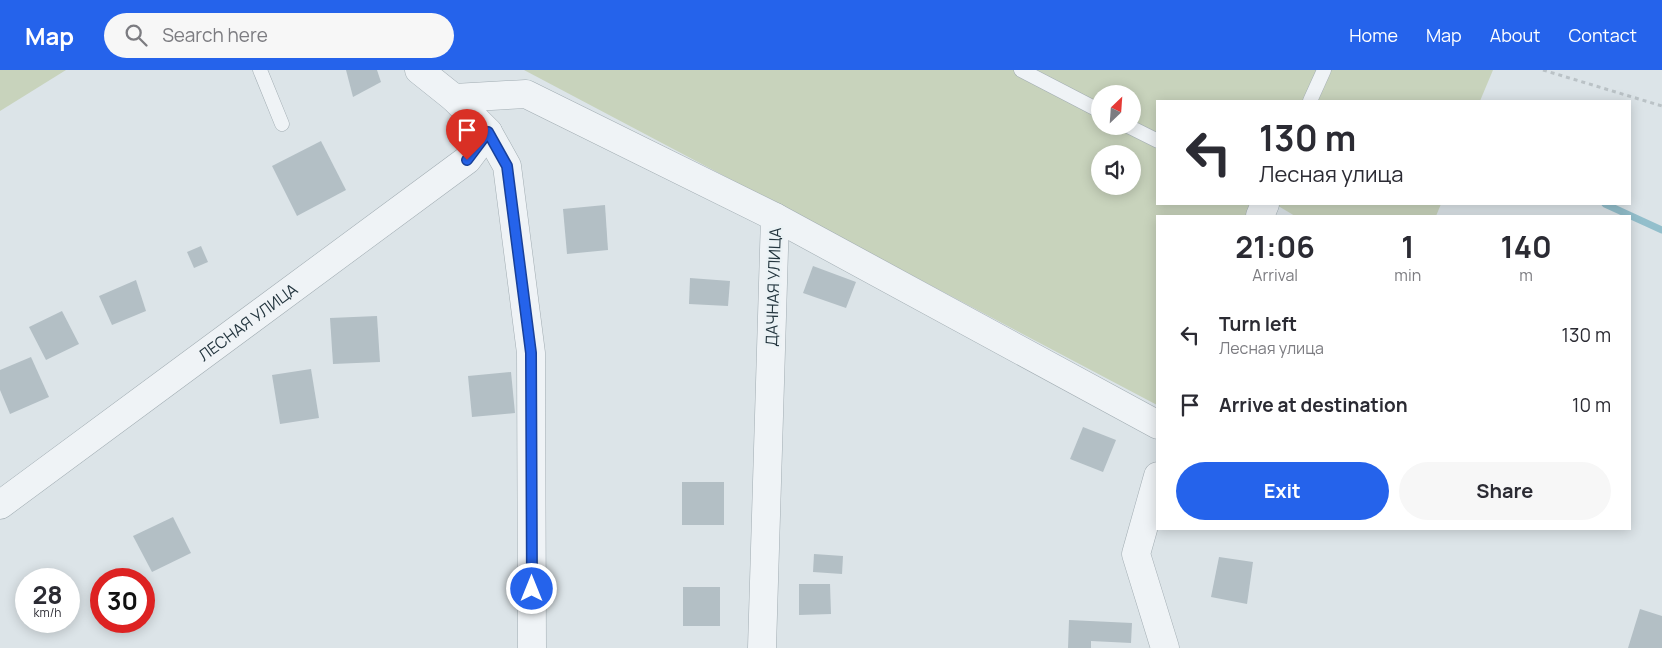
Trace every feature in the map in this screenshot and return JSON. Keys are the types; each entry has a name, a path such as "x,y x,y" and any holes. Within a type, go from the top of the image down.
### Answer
{"street":[{"path":"420,70 454,98 488,132 507,166 531,353 532,648"},
{"name":"ДАЧНАЯ УЛИЦА","path":"454,98 526,94 775,217 762,648"},
{"name":"ЛЕСНАЯ УЛИЦА","path":"0,505 467,160 488,132"},
{"path":"775,217 1156,424"},
{"path":"1156,483 1136,554 1164,648"}],"lane":[{"path":"260,70 282,124"},
{"path":"1020,70 1091,107"},
{"path":"1310,100 1324,70"},
{"path":"1141,133 1156,141"}],"path":[{"path":"1543,70 1662,106"}],"green space":[{"path":"0,70 66,70 0,111"},
{"path":"524,70 1493,70 1480,100 1156,100 1156,205 1265,205 1260,215 1156,215 1156,404"},
{"path":"1277,205 1441,205 1436,215 1293,215"}],"building":[{"path":"346,70 377,70 381,82 353,97"},
{"path":"321,141 346,190 297,216 272,166"},
{"path":"605,205 608,250 567,254 563,209"},
{"path":"201,246 208,262 194,268 187,252"},
{"path":"813,266 856,282 846,308 803,293"},
{"path":"690,278 730,281 728,306 689,304"},
{"path":"136,280 146,311 112,325 99,296"},
{"path":"62,311 79,344 46,360 29,327"},
{"path":"377,316 380,362 333,364 330,318"},
{"path":"31,357 49,397 10,414 0,390 0,370"},
{"path":"311,369 319,418 280,424 272,375"},
{"path":"511,372 515,413 472,417 468,376"},
{"path":"1083,427 1116,440 1103,472 1070,459"},
{"path":"682,482 724,482 724,525 682,525"},
{"path":"173,517 191,553 155,571 155,568 150,568 133,536"},
{"path":"814,554 843,556 842,574 813,572"},
{"path":"1219,557 1253,562 1247,604 1211,597"},
{"path":"799,584 830,584 831,614 799,615"},
{"path":"683,587 720,587 720,626 683,626"},
{"path":"1640,609 1662,616 1662,648 1628,648"},
{"path":"1069,620 1132,623 1131,643 1091,641 1091,648 1068,648"}],"waterway":[{"path":"1607,205 1629,215"},
{"path":"1631,216 1662,230"}],"route":[{"path":"467,160 488,132 507,166 531,353 532,589"}]}
